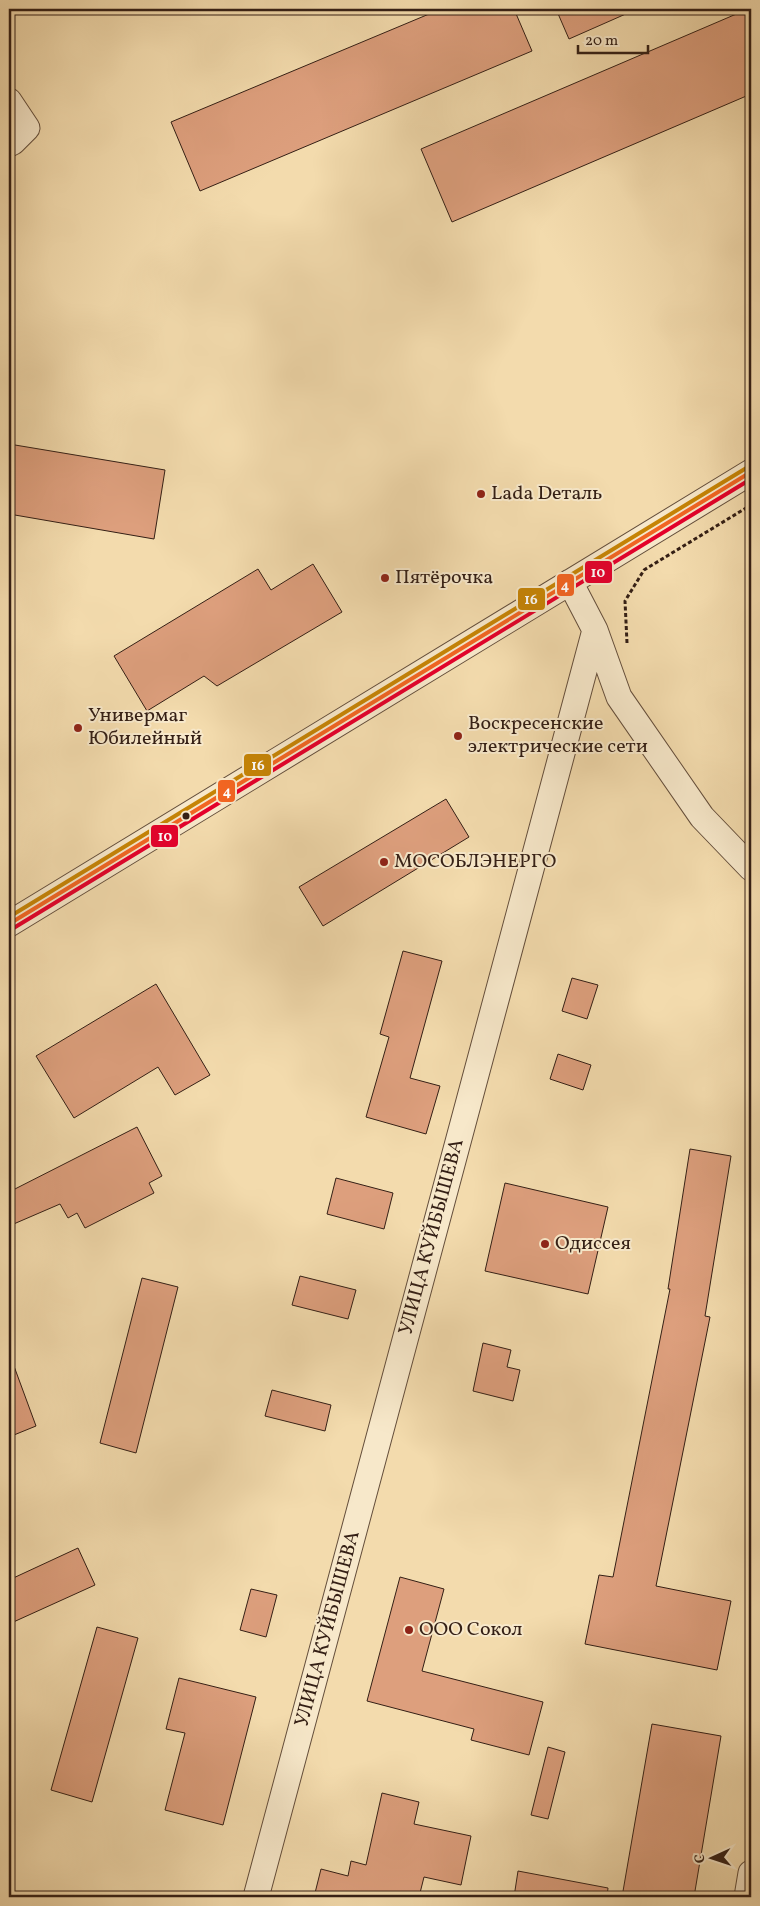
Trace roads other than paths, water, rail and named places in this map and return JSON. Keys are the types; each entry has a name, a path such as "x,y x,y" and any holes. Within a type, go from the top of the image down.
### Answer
{"street":[{"path":"9,101 27,128 14,142 9,144"},
{"path":"9,924 751,472"},
{"path":"570,582 595,630 619,698 702,817 751,868"},
{"name":"УЛИЦА КУЙБЫШЕВА","path":"256,1897 595,630"},
{"path":"747,1897 751,1873"}],"place":[{"name":"Lada Dеталь","path":"481,494"},
{"name":"Пятёрочка","path":"385,578"},
{"name":"Универмаг Юбилейный","path":"78,728"},
{"name":"Воскресенские электрические сети","path":"458,736"},
{"name":"МОСОБЛЭНЕРГО","path":"384,862"},
{"name":"Одиссея","path":"545,1244"},
{"name":"ООО Сокол","path":"409,1630"}]}
